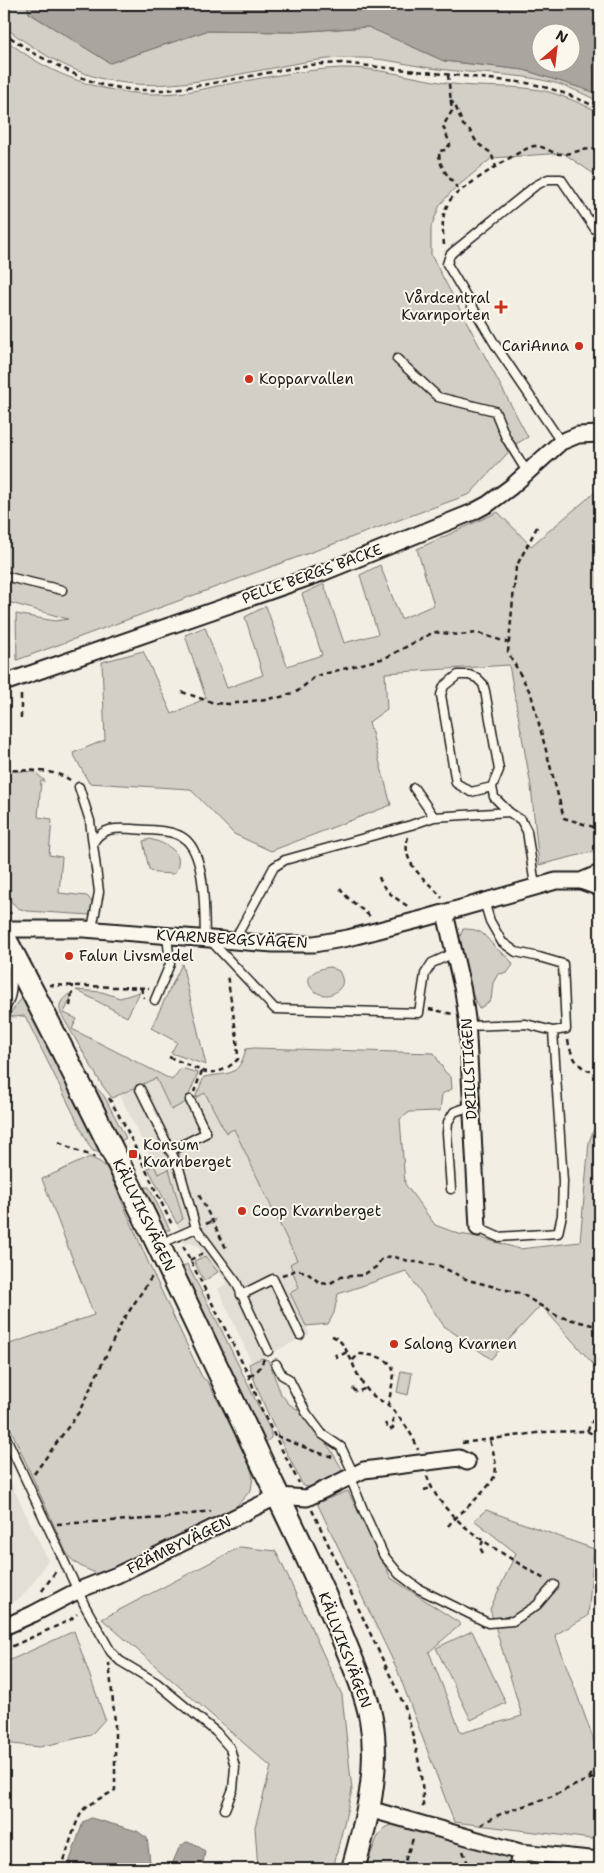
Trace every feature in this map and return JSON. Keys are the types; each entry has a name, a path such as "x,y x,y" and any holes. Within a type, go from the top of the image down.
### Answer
{"street":[{"name":"PELLE BERGS BACKE","path":"4,682 322,573 473,512 488,504 561,442 578,435 600,434"},
{"path":"581,881 600,872"},
{"name":"KVARNBERGSVÄGEN","path":"4,929 92,930 273,944 314,944 348,938 426,918 556,881 581,881 600,888"},
{"name":"DRILLSTIGEN","path":"449,912 454,953 463,991 467,1026 478,1228"},
{"name":"KÄLLVIKSVÄGEN","path":"8,944 80,1083 168,1240 278,1496 336,1622 366,1699 371,1717 375,1750 369,1809 353,1869"},
{"path":"278,1496 307,1498 364,1470 422,1454 459,1458 466,1462"},
{"name":"FRÄMBYVÄGEN","path":"4,1627 79,1590 117,1575 278,1496"},
{"path":"369,1809 520,1852 600,1860"},
{"path":"517,1869 520,1852"}],"lane":[{"path":"561,442 496,346 447,264 450,255 535,186 548,179 561,179 595,229 600,232"},
{"path":"397,359 438,397 495,411 506,438 527,472"},
{"path":"4,576 62,590"},
{"path":"492,787 471,792 456,783 441,695 444,686 458,676 469,675 477,678 486,690 499,770 492,787 494,797 509,812 521,820 527,831 535,886"},
{"path":"80,787 90,821 99,892 92,930"},
{"path":"414,788 434,817"},
{"path":"234,941 274,867 286,860 434,817 509,812"},
{"path":"93,842 98,835 116,828 161,832 184,837 196,854 204,890 206,939 275,1009 419,1013 426,974 432,962 454,953"},
{"path":"467,1026 526,1024 553,1031 566,1029 563,964 516,952 502,942 490,921 484,902"},
{"path":"155,1000 170,964 167,935"},
{"path":"4,1010 11,998 12,990 8,944"},
{"path":"478,1228 498,1237 558,1234 562,1215 563,1181 553,1031"},
{"path":"140,1089 179,1168 196,1228 236,1282 268,1351"},
{"path":"170,1151 206,1134 190,1100"},
{"path":"451,1189 448,1122 454,1112 471,1106"},
{"path":"168,1240 196,1228"},
{"path":"241,1295 273,1278 300,1335"},
{"path":"276,1364 282,1375 288,1379 307,1414 322,1434 341,1447 364,1512 384,1556 399,1574 420,1589 488,1623 513,1621 537,1605 554,1585"},
{"path":"4,1433 85,1606 111,1652 120,1661 157,1683 216,1732 230,1748 235,1767 233,1789 225,1809"}],"path":[{"path":"4,31 33,53 80,77 102,85 133,90 185,88 342,62 527,83 573,95 600,109"},
{"path":"448,75 449,98 452,110 443,126 450,144 446,150 439,151 439,157 447,178 454,183 460,192"},
{"path":"449,98 455,105 463,125 469,129 477,143 491,153 496,167"},
{"path":"450,255 445,247 442,220 453,196 496,167 533,146 544,147 558,154 570,154 589,148 599,151 600,138"},
{"path":"537,527 516,567 508,652 531,694 564,818 600,829"},
{"path":"182,692 214,703 229,704 281,697 298,691 316,676 385,658 434,632 459,635 478,633 509,643"},
{"path":"20,677 22,696 21,718"},
{"path":"4,770 58,774 68,778 80,787"},
{"path":"411,825 406,845 407,856 414,870 434,888 449,912"},
{"path":"379,877 391,894 426,918"},
{"path":"340,888 347,897 384,928"},
{"path":"4,906 10,912"},
{"path":"169,1057 209,1073 219,1072 230,1067 238,1059 237,1038 224,956"},
{"path":"43,985 160,989"},
{"path":"70,1006 73,985"},
{"path":"420,1007 446,1013"},
{"path":"566,1029 570,1052 575,1060 590,1072 600,1073"},
{"path":"190,1100 202,1071"},
{"path":"104,1092 124,1124 168,1240 249,1376 262,1411 279,1442"},
{"path":"185,1187 200,1196 214,1221 227,1250 223,1265"},
{"path":"208,1223 214,1221"},
{"path":"273,1278 296,1270 306,1272 320,1284 329,1284 341,1277 363,1275 376,1267 381,1260 391,1256 440,1266 468,1280 522,1294 557,1316 600,1327"},
{"path":"28,1483 79,1412 122,1322 154,1274 158,1276"},
{"path":"332,1336 338,1338 370,1394 388,1406 415,1438 422,1454 431,1488 454,1518 484,1541 554,1585"},
{"path":"249,1376 259,1368 268,1351"},
{"path":"336,1354 337,1357 347,1352"},
{"path":"352,1360 359,1354 368,1354 386,1360 392,1365 394,1375 388,1406"},
{"path":"353,1388 356,1392 367,1388"},
{"path":"587,1431 600,1408"},
{"path":"385,1423 389,1430 393,1428 393,1419 397,1416"},
{"path":"461,1443 544,1432 587,1431 600,1438"},
{"path":"276,1436 316,1452 336,1458 345,1458"},
{"path":"448,1526 494,1477 495,1464 490,1439"},
{"path":"424,1490 431,1488"},
{"path":"46,1523 165,1518 217,1510"},
{"path":"483,1553 480,1548 484,1541"},
{"path":"61,1869 69,1850 70,1839 84,1809 115,1790 115,1722 108,1667 111,1652"},
{"path":"588,1779 600,1762"},
{"path":"466,1837 476,1828 494,1817 543,1800 588,1779 600,1776"}],"shaded area":[{"path":"4,4 27,4 29,13 110,63 206,31 293,32 369,27 444,61 524,70 600,94 600,102 564,86 537,79 438,69 370,58 316,60 182,83 153,85 125,83 97,77 69,67 39,51 6,27 3,19"},
{"path":"27,4 600,4 600,94 524,70 444,61 368,27 293,32 206,31 110,63 29,13"},
{"name":"Kopparvallen","path":"4,38 22,52 63,75 84,83 130,93 181,93 294,73 355,68 383,71 453,84 540,90 600,112 600,178 563,153 492,158 452,191 440,205 431,227 431,255 528,437 516,444 470,494 17,660 16,614 55,621 68,619 4,601"},
{"path":"600,488 600,850 539,865 531,786 509,665 385,673 387,709 369,722 391,805 271,851 234,834 190,789 89,783 73,753 105,740 102,662 143,651 172,714 206,698 185,635 205,627 227,688 263,675 245,617 266,606 287,666 322,655 302,594 324,584 344,643 378,634 360,575 380,565 401,619 434,605 417,549 498,512 531,546"},
{"path":"4,770 35,772 45,781 41,781 38,817 52,819 49,855 62,857 59,893 87,896 93,903 90,915 27,911 18,908 4,895"},
{"path":"150,839 168,846 177,855 178,866 174,874 156,873 149,869 143,841"},
{"path":"463,929 475,930 482,934 513,965 507,973 498,974 493,983 491,1000 479,1009 471,992 459,939"},
{"path":"182,964 206,1065 171,1053 177,1042 151,1028"},
{"path":"330,967 339,971 342,984 332,994 324,995 311,988 310,976 317,970"},
{"path":"76,990 102,992 120,998 140,992 127,1017"},
{"path":"69,994 72,995 64,1013 77,1019 72,1029 172,1080 181,1068 198,1073 186,1102 171,1110 156,1078 112,1098 102,1085 61,1014 61,1002"},
{"path":"22,998 25,998 102,1153 93,1151 90,1147 25,1016 13,1017 9,1015"},
{"path":"246,1049 434,1053 445,1072 451,1077 452,1089 442,1094 440,1111 410,1112 400,1119 405,1184 435,1225 459,1234 478,1237 520,1249 580,1242 589,1142 600,1113 600,1361 593,1364 541,1305 491,1359 444,1326 406,1271 338,1294 334,1313 328,1324 306,1326 290,1293 299,1288 290,1264 297,1260 234,1129 226,1133 205,1093 195,1098 204,1077 232,1072 240,1065"},
{"path":"156,1078 171,1109 205,1093 226,1133 234,1129 298,1260 290,1265 299,1288 290,1293 310,1334 252,1363 218,1289 227,1283 197,1246 190,1243 185,1244 177,1224 180,1223 169,1169 158,1174 120,1095"},
{"path":"89,1080 104,1096 126,1138 121,1141"},
{"path":"90,1157 108,1169 152,1271 202,1377 208,1382 248,1458 253,1477 251,1490 232,1511 120,1566 98,1574 76,1563 66,1552 4,1414 4,1346 94,1315 42,1179"},
{"path":"154,1165 158,1174 169,1169 183,1219 177,1224 148,1168"},
{"path":"144,1187 149,1187 170,1230 163,1230 157,1224"},
{"path":"205,1256 218,1272 204,1281 194,1261"},
{"path":"187,1264 271,1432 271,1438 262,1445 176,1271"},
{"path":"262,1358 268,1360 281,1394 289,1404 302,1412 331,1450 342,1469 339,1475 308,1487 303,1486 254,1380 249,1364"},
{"path":"401,1371 412,1373 408,1395 397,1392"},
{"path":"4,1469 48,1560 21,1598 4,1606"},
{"path":"348,1491 391,1578 461,1624 429,1652 461,1733 522,1716 490,1609 516,1553 474,1520 486,1510 594,1549 588,1616 555,1635 600,1757 600,1840 454,1822 397,1669 317,1503"},
{"path":"240,1547 276,1551 342,1695 352,1790 333,1869 258,1869 255,1827 271,1767 102,1619"},
{"path":"74,1631 105,1719 91,1735 40,1747 4,1743 4,1663"},
{"path":"472,1631 506,1703 471,1720 436,1648"},
{"path":"91,1818 137,1831 147,1838 151,1869 67,1869 83,1822"},
{"path":"401,1821 515,1859 512,1869 365,1869 377,1838 384,1828"},
{"path":"186,1842 193,1843 205,1851 202,1869 170,1869 179,1848"}],"place":[{"name":"Vårdcentral Kvarnporten","path":"501,307"},
{"name":"CariAnna","path":"579,346"},
{"name":"Kopparvallen","path":"249,379"},
{"name":"Falun Livsmedel","path":"69,956"},
{"name":"Konsum Kvarnberget","path":"133,1154"},
{"name":"Coop Kvarnberget","path":"242,1211"},
{"name":"Salong Kvarnen","path":"394,1344"}]}
